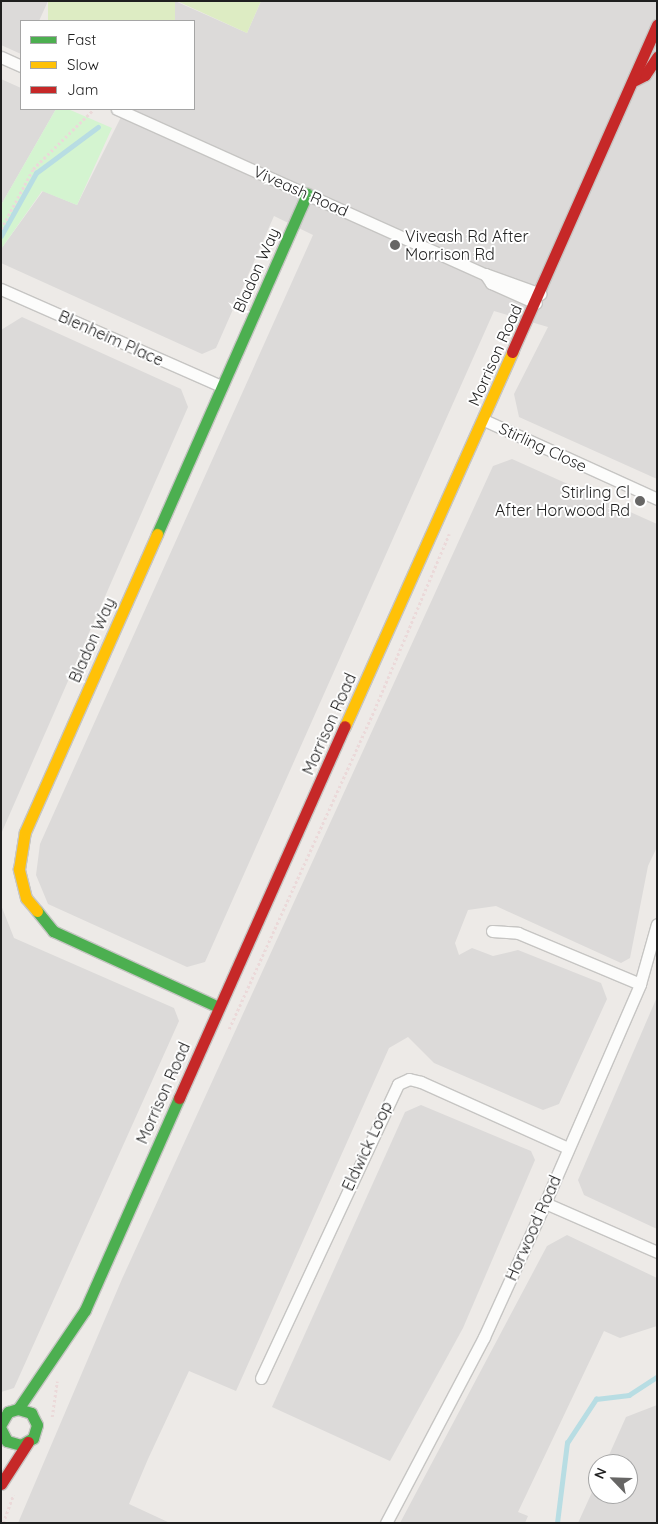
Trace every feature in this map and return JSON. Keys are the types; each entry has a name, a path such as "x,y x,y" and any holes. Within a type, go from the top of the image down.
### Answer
{"main road":[{"name":"Morrison Road","path":"28,1442 14,1444 2,1432 9,1410 42,1374 85,1310 218,1007 538,299 635,80 635,68 657,25"},
{"name":"Morrison Road","path":"635,80 646,75 657,57"},
{"name":"Bladon Way","path":"218,1007 53,931 26,898 19,869 25,832 307,194"},
{"name":"Morrison Road","path":"1,1484 36,1432 35,1419 42,1374"},
{"path":"9,1410 35,1419"}],"street":[{"path":"1,57 20,66"},
{"name":"Viveash Road","path":"119,110 538,299"},
{"name":"Blenheim Place","path":"1,289 221,386"},
{"name":"Stirling Close","path":"484,420 657,499"},
{"name":"Horwood Road","path":"386,1523 484,1338 640,984 657,924"},
{"path":"492,931 518,933 640,984"},
{"name":"Eldwick Loop","path":"260,1378 398,1084 408,1078 421,1082 568,1148"},
{"path":"545,1203 657,1252"}],"path":[{"path":"1,228 33,169 93,110"}],"shaded area":[{"path":"1,1 48,1 39,20 20,20 20,54 1,45"},
{"path":"175,1 247,33 261,1 657,1 657,479 519,417 514,394 548,327 494,311 205,962 187,967 48,904 36,875 40,844 313,235 274,216 216,348 202,354 1,263 1,249 43,191 77,205 124,110 195,110 195,20 167,20"},
{"path":"1,79 20,88 20,110 55,110 1,205"},
{"path":"22,317 181,389 188,407 1,834 1,330"},
{"path":"512,459 657,524 657,847 648,866 630,958 621,963 496,906 468,910 455,943 459,955 472,948 493,956 518,950 601,983 607,999 559,1104 543,1110 434,1063 408,1037 389,1048 236,1391 189,1371 148,1459 129,1504 170,1523 18,1523 122,1279 493,466"},
{"path":"1,905 14,938 174,1008 179,1021 14,1388 1,1392"},
{"path":"657,997 657,1229 584,1195 578,1180"},
{"path":"421,1105 531,1151 535,1160 463,1328 390,1461 272,1407 405,1112"},
{"path":"567,1235 657,1278 657,1326 620,1338 604,1331 518,1512 528,1516 525,1523 400,1523 547,1246"},
{"path":"657,1405 657,1523 578,1523 588,1501 588,1504 638,1504 638,1454 609,1454 626,1417"}],"green space":[{"path":"48,1 175,1 175,20 48,20"},
{"path":"177,1 261,1 247,33"},
{"path":"55,110 70,110 112,128 77,205 42,191 1,249 1,205"}],"waterway":[{"path":"1,236 36,173 98,127"},
{"path":"557,1523 567,1443 596,1399 629,1395 657,1377"}],"traffic: fast":[{"path":"157,534 307,194"},
{"path":"37,911 53,931 218,1007"},
{"path":"18,1409 85,1310 179,1098"},
{"path":"1,1424 8,1412 18,1409 31,1413 37,1425 33,1438 21,1445 7,1441 1,1429"}],"traffic: slow":[{"path":"345,726 512,352"},
{"path":"37,911 26,898 19,869 25,832 157,534"}],"traffic: jam":[{"path":"512,352 657,25"},
{"path":"635,80 645,75 657,57"},
{"path":"179,1098 345,726"},
{"path":"1,1484 28,1442"}],"place":[{"name":"Viveash Rd After Morrison Rd","path":"395,245"},
{"name":"Stirling Cl After Horwood Rd","path":"640,501"}]}
